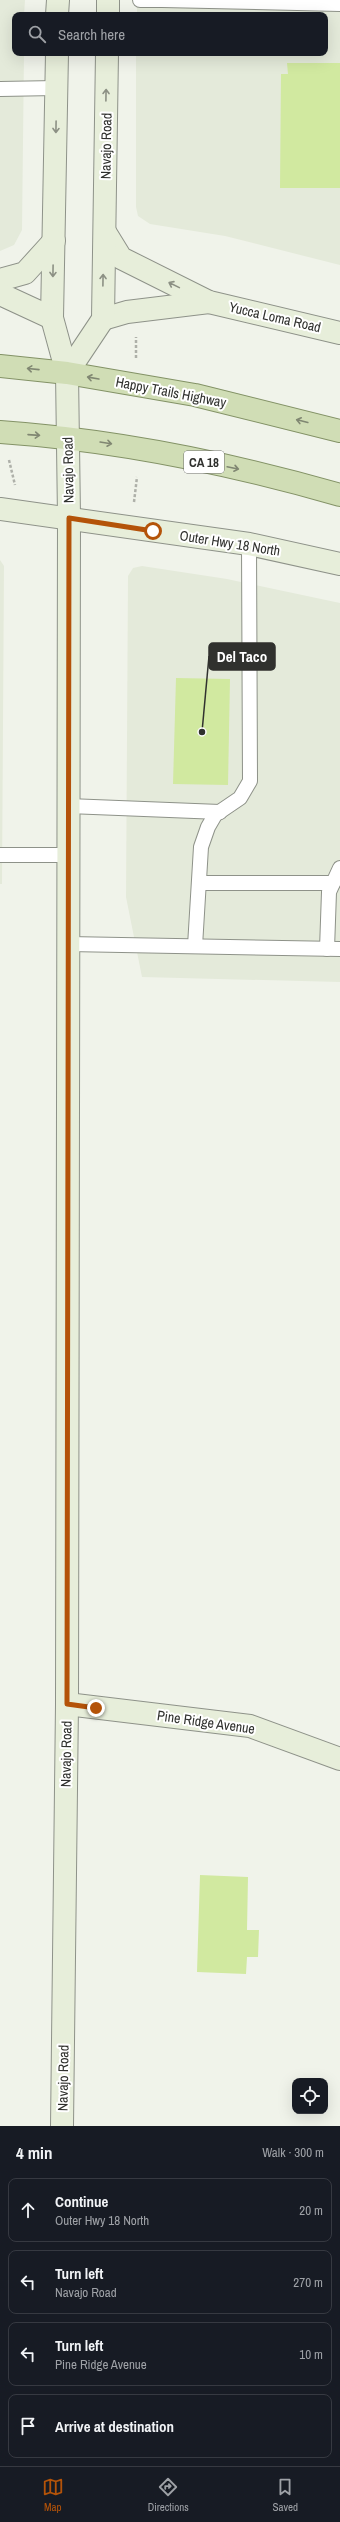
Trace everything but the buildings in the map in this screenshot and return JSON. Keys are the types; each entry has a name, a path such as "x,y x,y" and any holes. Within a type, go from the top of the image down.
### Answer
{"main road":[{"path":"58,0 58,12"},
{"path":"108,0 108,12"},
{"name":"Navajo Road","path":"57,56 52,318 67,373 69,518 67,1704 62,2126"},
{"name":"Navajo Road","path":"103,319 107,56"},
{"path":"104,232 121,258 209,302"},
{"path":"0,280 25,273 54,241"},
{"path":"0,294 52,318"},
{"path":"67,373 103,319 135,311 209,302"},
{"name":"Yucca Loma Road","path":"209,302 340,333"},
{"name":"Happy Trails Highway","path":"0,366 67,373 194,395 340,431"},
{"name":"CA 18","path":"0,432 67,437 144,449 285,479 340,495"},
{"name":"Outer Hwy 18 North","path":"0,510 69,518 249,544 340,564"},
{"name":"Pine Ridge Avenue","path":"67,1704 250,1726 340,1759"}],"lane":[{"path":"140,0 340,4"},
{"path":"0,89 56,88"},
{"path":"195,946 201,847 208,827 220,812 240,798 250,781 249,544"},
{"path":"68,806 220,812"},
{"path":"0,855 68,855"},
{"path":"68,944 334,948 329,892 340,868"},
{"path":"199,883 333,883"}],"path":[{"path":"136,359 137,332"},
{"path":"8,460 16,488"},
{"path":"133,504 137,477"}],"shaded area":[{"path":"0,0 25,0 24,12 12,12 12,56 24,56 22,230 14,245 0,251"},
{"path":"137,0 340,0 340,265 225,236 150,224 138,216 136,207 136,56 328,56 328,12 137,12"},
{"path":"0,560 4,566 2,884 0,884"},
{"path":"142,566 227,579 340,603 340,982 142,977 126,897 128,576 133,568"}],"place":[{"name":"Del Taco","path":"202,732"}],"route":[{"path":"96,1708 67,1704 69,518 153,531"}]}
